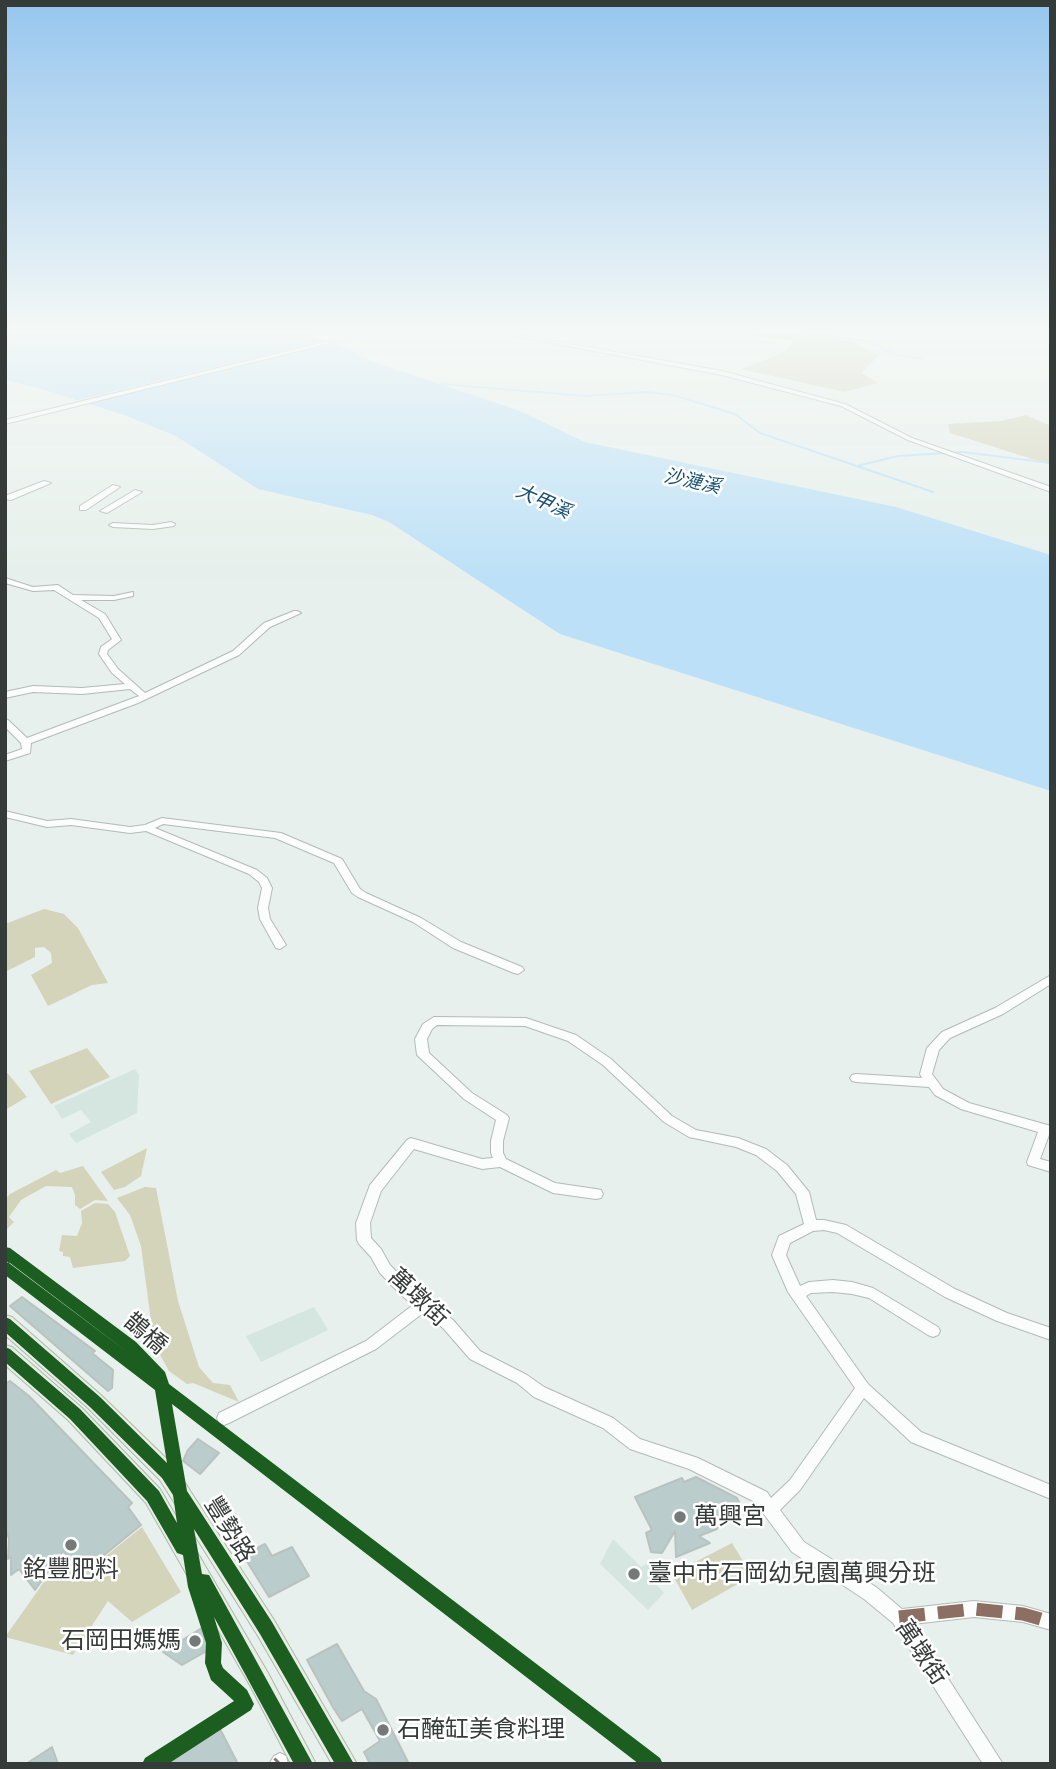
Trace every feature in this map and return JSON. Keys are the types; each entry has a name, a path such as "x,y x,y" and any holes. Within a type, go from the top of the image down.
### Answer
{"main road":[{"name":"豐勢路","path":"5,1323 95,1402 167,1473 266,1628 345,1764"},
{"path":"5,1353 75,1414 153,1496 260,1681 304,1764"}],"street":[{"path":"5,422 33,416"},
{"path":"864,416 910,439 1051,489"},
{"path":"8,498 47,483"},
{"path":"83,508 116,487"},
{"path":"104,511 138,492"},
{"path":"113,525 153,527 171,524"},
{"path":"5,580 33,589 55,587 102,616 117,640 104,649 103,654 115,671 144,696"},
{"path":"71,597 114,598 130,594"},
{"path":"26,742 112,711 236,653 267,625 297,613"},
{"path":"5,695 33,689 82,691 133,686"},
{"path":"5,722 26,742 27,751 5,758"},
{"path":"5,814 47,824 71,822 130,830 147,828 162,821 281,836 338,861 356,891 362,895 416,920 457,945 518,970"},
{"path":"147,828 253,872 263,880 267,888 263,908 265,919 281,945"},
{"path":"1051,979 999,1011 946,1035 933,1048 926,1074 939,1092 965,1106 1048,1130 1033,1162 1051,1167"},
{"path":"596,1194 553,1188 501,1162 497,1153 497,1140 502,1118 468,1096 423,1055 421,1039 427,1027 434,1021 526,1022 572,1038 607,1062 668,1119 692,1134 737,1143 761,1152 802,1192 811,1226"},
{"path":"856,1078 933,1083"},
{"name":"萬墩街","path":"501,1162 482,1164 411,1143 375,1189 363,1223 364,1240 376,1252 384,1269 448,1324 475,1355 522,1379 551,1398 608,1423 635,1444 693,1463 761,1497 798,1547 870,1593 899,1618 994,1764"},
{"path":"1051,1334 1002,1317 950,1293 841,1229 824,1225 811,1226 784,1240 779,1255 797,1294 863,1388 916,1437 1051,1492"},
{"path":"797,1294 809,1288 833,1286 873,1294 933,1331"},
{"path":"224,1418 371,1345 423,1305"},
{"path":"770,1510 795,1485 863,1388"},
{"path":"899,1618 974,1609 1023,1614 1051,1622"}],"shaded area":[{"path":"135,1069 139,1075 137,1113 76,1143 69,1134 91,1122 81,1110 62,1119 54,1106"},
{"path":"314,1307 328,1330 261,1362 246,1336"},
{"name":"臺中市石岡幼兒園萬興分班","path":"613,1539 641,1567 655,1559 664,1570 651,1578 664,1593 648,1610 600,1564"}],"green space":[{"path":"1027,416 1051,426 1051,465 950,433 948,424 1001,421"},
{"path":"44,909 64,914 78,928 108,983 92,985 48,1006 31,975 52,963 51,953 44,947 35,948 35,957 5,972 5,924"},
{"path":"87,1048 110,1077 51,1104 29,1071"},
{"path":"5,1070 27,1097 5,1110"},
{"path":"147,1148 141,1176 125,1187 114,1190 101,1172"},
{"path":"83,1166 108,1201 95,1200 80,1209 75,1205 72,1187 46,1186 21,1200 9,1217 14,1222 5,1231 5,1199 10,1194 56,1170 60,1173"},
{"path":"145,1187 156,1188 178,1301 199,1367 213,1383 230,1385 239,1402 193,1383 187,1384 169,1371 154,1344 141,1246 130,1215 117,1198"},
{"path":"95,1203 108,1204 115,1212 130,1256 125,1261 73,1268 70,1257 63,1256 63,1252 59,1251 62,1235 77,1236 82,1223 81,1211"},
{"path":"142,1527 181,1592 132,1622 108,1601 73,1655 5,1637 63,1555 81,1576"},
{"path":"732,1543 752,1576 692,1610 672,1574"}],"water":[{"path":"125,416 530,416 585,442 896,507 1051,555 1051,791 560,634 389,522 372,515 258,489 176,436"}],"building":[{"path":"22,1297 95,1351 92,1353 113,1370 112,1388 108,1391 10,1306"},
{"path":"10,1381 29,1396 132,1503 128,1507 141,1525 82,1573 63,1551 35,1590 19,1569 11,1575 11,1557 8,1559 9,1539 5,1526 5,1384"},
{"path":"198,1439 219,1453 200,1474 183,1461"},
{"name":"萬興宮","path":"696,1477 737,1498 742,1508 716,1517 719,1524 717,1529 699,1536 710,1543 676,1557 675,1531 662,1553 651,1552 646,1533 652,1530 635,1497 682,1478 684,1482"},
{"path":"265,1544 272,1556 292,1547 309,1576 269,1597 243,1555"},
{"name":"石岡田媽媽","path":"205,1626 212,1648 182,1665 163,1652"},
{"path":"337,1644 364,1691 376,1699 409,1764 370,1764 364,1752 380,1741 362,1709 342,1721 334,1709 307,1660"},
{"path":"219,1727 238,1764 162,1764"},
{"path":"52,1747 58,1764 26,1764"}],"waterway":[{"path":"737,416 760,433 933,492"},
{"path":"857,466 898,456 963,452 1051,463"}],"marked path":[{"path":"899,1617 974,1609 1023,1614 1051,1622"}],"cycle path":[{"name":"鵲橋","path":"5,1252 131,1346 160,1376 196,1587 214,1643 213,1663 217,1674 241,1696 245,1704 151,1764"},
{"path":"5,1267 654,1764"},
{"path":"5,1323 95,1402 167,1473 266,1628 345,1764"},
{"path":"5,1353 75,1414 153,1496 183,1548"},
{"path":"203,1581 304,1764"}],"place":[{"name":"萬興宮","path":"680,1517"},
{"name":"銘豐肥料","path":"71,1545"},
{"name":"臺中市石岡幼兒園萬興分班","path":"634,1574"},
{"name":"石岡田媽媽","path":"195,1641"},
{"name":"石醃缸美食料理","path":"383,1730"}],"water label":[{"name":"沙漣溪","path":"692,482"},
{"name":"大甲溪","path":"543,502"}]}
